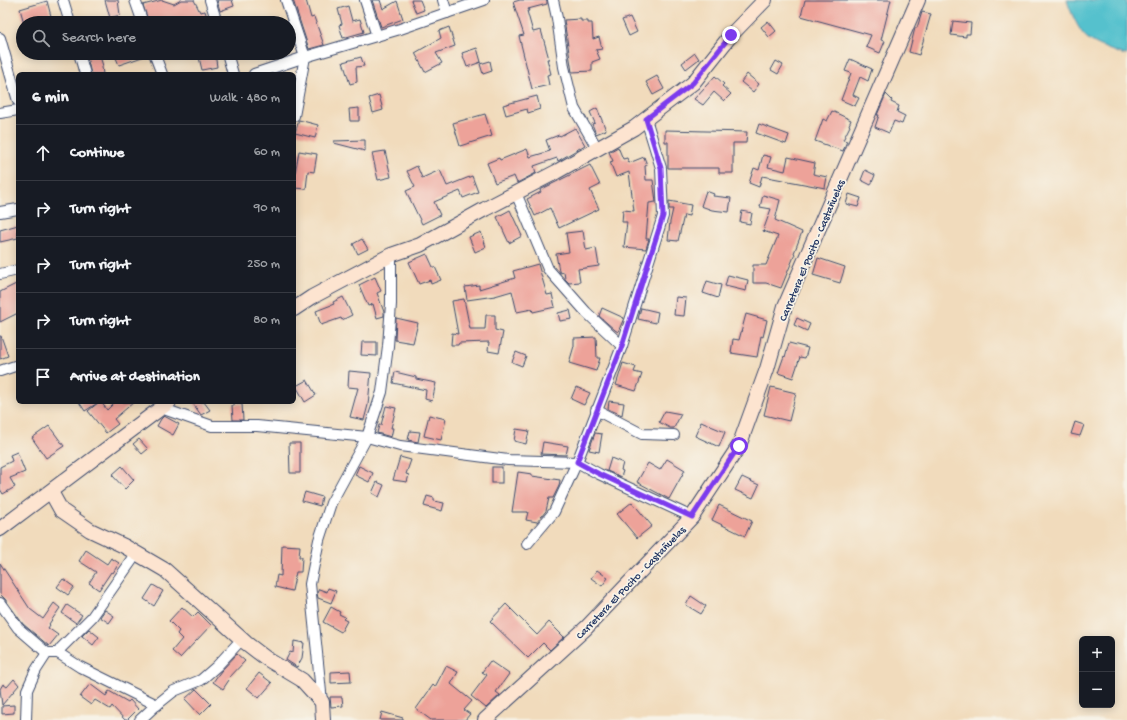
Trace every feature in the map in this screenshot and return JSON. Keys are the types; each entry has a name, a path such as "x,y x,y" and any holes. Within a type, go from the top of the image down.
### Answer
{"main road":[{"path":"296,307 391,255 420,245 634,128 693,83 731,35 765,0"},
{"name":"Carretera El Pocito - Castañuelas","path":"485,720 586,628 692,517 739,446 767,369 785,306 918,0"},
{"path":"0,529 165,405"},
{"path":"51,492 61,510 90,530 124,546 165,570 242,639 267,659 302,680 322,702 323,720"}],"street":[{"path":"63,0 68,16"},
{"path":"135,0 141,16"},
{"path":"210,0 215,16"},
{"path":"286,0 291,16"},
{"path":"364,0 377,36"},
{"path":"443,0 447,13"},
{"path":"296,60 377,36 484,0"},
{"path":"553,0 558,18 564,67 574,108 597,148"},
{"path":"296,32 304,57 296,104"},
{"path":"0,38 16,94"},
{"path":"80,60 83,72"},
{"path":"157,60 161,72"},
{"path":"229,60 233,72"},
{"path":"260,72 295,60"},
{"path":"0,113 16,110"},
{"path":"527,544 554,512 577,462 622,346 663,216 661,168 646,119"},
{"path":"516,193 548,269 586,312 622,346"},
{"path":"0,212 16,208"},
{"path":"322,702 310,584 319,540 331,503 367,437 382,392 388,346 391,304 391,255"},
{"path":"0,274 16,270"},
{"path":"0,371 16,367"},
{"path":"165,405 212,426 257,426 367,437 400,446 508,460 577,462 599,474 692,517"},
{"path":"596,410 642,434 674,435"},
{"path":"58,653 61,648 92,617 137,553"},
{"path":"0,603 18,628 47,653 58,653 80,667 157,705"},
{"path":"140,720 174,691 201,680 217,666 242,639"},
{"path":"26,720 27,690 36,670 47,653"}],"water":[{"path":"1067,0 1127,0 1127,55 1106,48 1087,38 1075,20"}],"building":[{"path":"105,0 118,0 120,15 109,16"},
{"path":"162,0 174,4 181,0 194,0 200,12 205,11 206,16 147,16 143,5"},
{"path":"217,0 232,0 234,6 220,11"},
{"path":"293,0 306,0 311,18 314,17 324,45 309,49"},
{"path":"372,0 380,0 383,9 397,1 403,19 381,27"},
{"path":"411,0 420,0 424,10 416,13"},
{"path":"520,0 547,0 547,4 528,9 529,11 527,11 533,32 541,30 549,59 547,59 551,74 547,75 549,85 532,89 519,36 524,35 513,2"},
{"path":"805,0 891,0 881,40 885,41 880,53 866,47 871,35 801,16"},
{"path":"47,1 51,16 22,16 20,9"},
{"path":"348,6 352,21 360,19 364,32 343,38 339,25 342,24 338,9"},
{"path":"922,12 931,14 919,55 909,52 915,28 917,28"},
{"path":"630,17 637,32 629,36 622,20"},
{"path":"581,19 581,21 588,21 588,23 592,23 593,39 599,37 602,49 596,50 600,59 592,62 592,71 572,72 564,20"},
{"path":"768,21 776,31 769,37 761,27"},
{"path":"953,21 971,23 970,34 966,34 966,37 951,35"},
{"path":"449,27 455,46 436,53 442,63 425,72 415,53 441,38 439,31"},
{"path":"477,48 481,62 467,67 462,53"},
{"path":"695,53 699,59 686,69 682,63"},
{"path":"361,57 364,66 356,67 357,82 350,84 343,62"},
{"path":"850,59 872,69 868,81 860,77 853,95 859,98 855,106 841,100 851,73 845,71"},
{"path":"88,60 101,60 103,72 91,72"},
{"path":"117,60 134,60 119,65"},
{"path":"200,60 216,60 217,67 202,70"},
{"path":"490,61 492,71 483,74 480,64"},
{"path":"776,61 783,65 778,74 771,70"},
{"path":"747,74 759,84 753,92 741,82"},
{"path":"657,76 664,89 653,95 646,82"},
{"path":"715,76 724,84 722,86 731,94 724,101 714,92 703,105 694,99"},
{"path":"886,94 892,100 891,102 899,106 897,112 905,116 902,124 894,121 889,133 875,127 879,115 877,115"},
{"path":"379,95 383,110 373,113 369,98"},
{"path":"537,96 540,109 528,113 527,109 506,115 503,105"},
{"path":"359,108 359,121 350,121 349,109"},
{"path":"597,108 606,130 596,134 592,124 595,123 590,112"},
{"path":"832,111 851,120 850,126 843,140 847,141 843,151 815,141 823,119 827,121"},
{"path":"485,114 492,136 460,146 453,123"},
{"path":"299,120 318,125 315,138 296,133"},
{"path":"759,124 789,135 786,144 756,133"},
{"path":"575,128 585,145 558,161 557,158 534,166 536,173 517,183 514,176 495,183 487,163 499,158 500,160 527,149 530,157 550,151 546,140 559,135 560,136"},
{"path":"665,130 747,132 746,143 733,143 733,173 719,173 719,168 668,168 668,142 665,142"},
{"path":"365,140 365,151 334,143 334,141"},
{"path":"618,147 623,159 627,158 629,163 644,157 647,165 645,166 646,180 653,180 656,202 649,203 646,239 649,239 646,249 624,247 627,222 622,222 623,210 634,211 629,172 616,177 610,162 613,161 609,152"},
{"path":"299,151 317,154 314,172 308,171 306,189 296,188 296,168"},
{"path":"385,151 391,177 378,180 372,153"},
{"path":"763,155 771,157 768,167 785,171 788,157 815,163 813,174 827,177 825,188 762,176 759,187 749,183 754,168 759,170"},
{"path":"590,165 600,185 590,190 599,209 559,228 550,208 535,216 527,199 541,192 540,190"},
{"path":"417,166 422,178 440,170 447,186 472,176 478,192 463,198 460,191 434,202 440,215 422,224 406,191 415,187 407,171"},
{"path":"865,170 875,175 871,185 861,180"},
{"path":"706,191 714,194 713,196 731,198 729,212 712,210 701,206"},
{"path":"849,194 861,198 858,207 846,204"},
{"path":"763,195 780,200 775,220 802,232 781,288 766,283 753,283 753,265 766,265 778,236 763,231 771,209 760,207"},
{"path":"669,201 691,205 689,216 684,215 678,241 668,240 673,209 669,209"},
{"path":"510,210 522,236 509,243 497,217"},
{"path":"742,211 752,213 750,224 740,222"},
{"path":"16,226 16,238 0,242 0,230"},
{"path":"583,231 586,250 596,248 599,266 578,269 580,282 569,283 565,279 564,272 560,273 559,271 556,254 569,252 566,233"},
{"path":"481,232 486,247 475,252 469,237"},
{"path":"362,239 368,249 358,254 353,244"},
{"path":"427,254 441,280 431,284 430,280 419,284 409,262"},
{"path":"818,258 845,267 840,283 813,275"},
{"path":"538,264 547,295 552,294 555,307 533,312 532,309 517,312 512,291 495,296 467,300 465,287 479,285 479,289 515,278 513,271"},
{"path":"728,275 748,280 746,291 725,286"},
{"path":"375,277 381,291 377,293 384,312 384,316 377,318 373,304 368,306 359,285"},
{"path":"707,281 721,285 718,298 703,293"},
{"path":"16,284 16,314 0,322 0,292"},
{"path":"343,297 352,315 342,320 341,318 321,325 316,311 334,304 333,302"},
{"path":"676,297 686,298 684,316 674,315"},
{"path":"464,299 470,329 485,329 486,315 495,315 495,330 503,332 499,353 488,351 489,342 459,343 458,345 451,345 452,333 458,334 452,301"},
{"path":"602,308 624,318 618,332 599,316"},
{"path":"641,308 658,312 656,323 638,319"},
{"path":"570,310 572,319 560,321 558,313"},
{"path":"746,314 767,320 763,337 761,336 757,357 731,353 733,339 739,340"},
{"path":"396,318 418,323 413,343 395,340"},
{"path":"797,318 810,324 807,331 794,325"},
{"path":"0,336 8,356 0,359"},
{"path":"596,337 597,358 600,358 596,371 569,363 574,346 574,338"},
{"path":"362,342 377,342 377,356 361,355"},
{"path":"789,343 808,348 805,358 800,357 793,378 778,373"},
{"path":"516,352 526,356 522,366 512,362"},
{"path":"623,363 636,367 634,372 642,374 636,391 616,385"},
{"path":"349,371 371,373 368,405 364,420 350,417 358,388 348,387"},
{"path":"395,372 416,377 416,379 436,383 432,401 425,399 426,390 393,383"},
{"path":"307,380 316,395 305,402 296,386"},
{"path":"576,387 590,393 584,405 571,399"},
{"path":"771,387 796,393 789,421 764,415"},
{"path":"609,401 624,403 622,415 608,409"},
{"path":"80,404 96,404 85,411"},
{"path":"97,404 102,404 107,410 113,404 132,404 114,419 118,424 106,433 88,411"},
{"path":"193,404 206,404 210,410 201,415"},
{"path":"242,404 243,420 233,420 232,405"},
{"path":"386,406 396,408 391,428 393,428 391,437 377,433 379,425 381,425"},
{"path":"665,411 681,414 674,428 670,428 659,422"},
{"path":"429,415 446,419 441,440 424,436"},
{"path":"164,416 179,424 173,435 157,426"},
{"path":"701,422 725,432 719,447 695,436"},
{"path":"1075,422 1084,425 1080,436 1071,434"},
{"path":"49,426 64,446 46,458 32,438"},
{"path":"516,429 529,431 526,444 514,441"},
{"path":"410,431 420,432 418,442 408,440"},
{"path":"595,433 602,434 599,452 589,450"},
{"path":"139,439 148,449 142,454 133,444"},
{"path":"543,442 568,446 566,455 541,454"},
{"path":"289,443 300,443 300,473 290,473"},
{"path":"17,452 25,472 10,478 15,487 3,494 0,489 0,467 12,461 10,455"},
{"path":"400,457 411,460 406,474 409,475 407,482 393,480"},
{"path":"611,458 623,463 621,477 607,471"},
{"path":"667,459 685,470 669,499 637,482 648,463 660,470"},
{"path":"122,466 134,480 125,489 112,475"},
{"path":"359,466 373,473 369,482 355,475"},
{"path":"492,467 502,467 502,483 492,483"},
{"path":"518,472 532,474 532,476 560,480 559,486 553,498 549,498 546,511 537,522 526,520 528,512 512,512"},
{"path":"742,477 759,485 753,498 735,490"},
{"path":"377,482 384,485 379,497 372,493"},
{"path":"305,492 322,497 320,506 302,501"},
{"path":"427,496 434,498 434,501 444,503 442,511 424,506"},
{"path":"632,502 652,526 637,538 617,514"},
{"path":"719,505 752,521 745,536 712,520"},
{"path":"282,545 300,546 299,557 302,557 301,572 296,572 292,591 275,587 277,575 281,576"},
{"path":"86,550 107,564 111,558 119,563 99,590 89,583 96,572 79,561"},
{"path":"0,563 30,609 43,619 54,603 60,608 49,624 50,625 48,628 58,635 49,646 23,624 0,594"},
{"path":"597,570 608,578 602,586 591,578"},
{"path":"63,579 74,587 68,595 57,587"},
{"path":"153,585 163,591 154,606 144,599"},
{"path":"328,588 336,591 331,603 318,598 317,593 319,589 327,592"},
{"path":"691,596 706,606 701,614 686,605"},
{"path":"506,604 537,635 549,622 564,637 550,650 543,643 528,658 490,621"},
{"path":"67,605 82,615 76,623 62,613"},
{"path":"182,607 193,617 198,612 211,625 180,658 172,651 182,639 177,634 179,631 169,621"},
{"path":"331,607 340,612 339,614 345,617 343,619 347,621 341,632 323,622"},
{"path":"105,610 114,616 109,623 100,617"},
{"path":"89,629 99,637 93,645 82,636"},
{"path":"294,641 304,643 302,658 297,667 286,660 290,652 293,653"},
{"path":"237,654 245,661 228,679 229,680 223,689 213,682"},
{"path":"490,661 509,674 496,692 500,695 486,708 471,696 487,675 482,672"},
{"path":"446,666 458,672 451,684 472,701 464,710 470,714 465,720 431,720 416,709 433,685 435,687"},
{"path":"350,671 351,682 331,683 331,672"},
{"path":"259,673 272,683 259,698 247,688"},
{"path":"14,679 19,685 2,705 0,689 3,684 7,687"},
{"path":"90,684 106,696 109,691 128,702 130,700 138,709 127,720 125,720 112,706 110,709 95,700 91,705 80,697"},
{"path":"196,689 211,704 200,715 185,699"},
{"path":"330,697 342,697 343,706 331,707"},
{"path":"14,705 14,713 2,714 2,706"},
{"path":"382,712 403,718 403,720 380,720"}],"route":[{"path":"731,35 693,83 646,119 661,168 663,216 622,346 577,462 599,474 692,517 739,446"}]}
